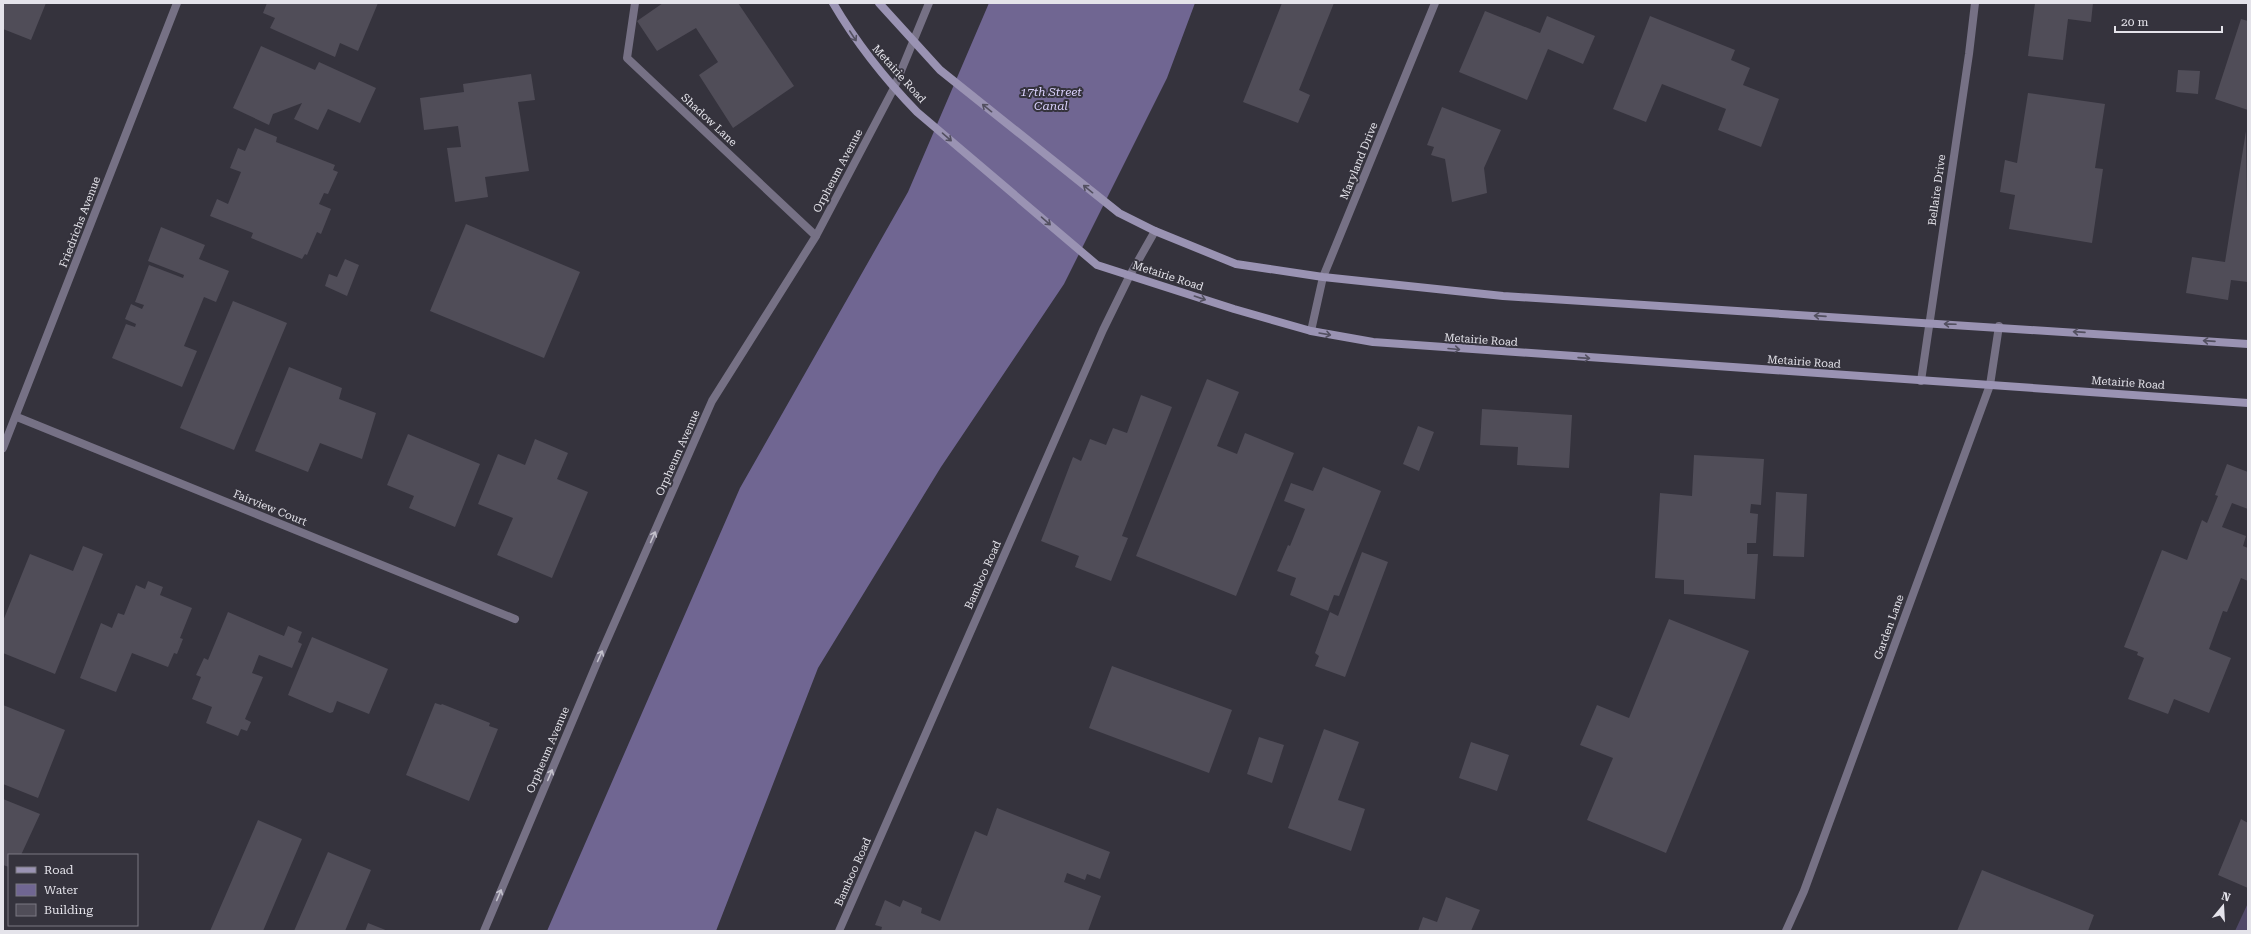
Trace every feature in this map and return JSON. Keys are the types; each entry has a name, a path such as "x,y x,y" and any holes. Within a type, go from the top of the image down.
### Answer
{"main road":[{"name":"Metairie Road","path":"833,3 854,40 894,88 918,112 1097,265 1234,310 1311,331 1381,343 2248,403"},
{"path":"879,3 940,70 1119,213 1155,231 1236,264 1323,277 1503,296 1928,323 1999,326 2248,344"}],"street":[{"name":"Friedrichs Avenue","path":"3,448 17,417 177,3"},
{"name":"Shadow Lane","path":"635,3 627,58 816,236"},
{"name":"Orpheum Avenue","path":"484,931 599,658 712,401 816,236 894,88 929,3"},
{"name":"Maryland Drive","path":"1311,331 1323,277 1435,3"},
{"name":"Bellaire Drive","path":"1921,381 1928,323 1970,54 1975,3"},
{"name":"Bamboo Road","path":"839,931 1099,337 1130,275 1155,231"},
{"name":"Garden Lane","path":"1786,931 1804,891 1990,385 1999,326"},
{"name":"Fairview Court","path":"17,417 515,619"}],"shaded area":[{"path":"2248,903 2248,931 2235,931"}],"water":[{"name":"17th Street Canal","path":"989,3 1195,3 1167,78 1064,284 941,467 818,668 716,931 547,931 740,488 908,192"}],"building":[{"path":"3,3 46,3 31,40 3,29"},
{"path":"267,3 378,3 358,51 340,43 335,57 270,28 275,18 263,13"},
{"path":"663,3 738,3 794,86 733,128 699,75 718,62 696,28 657,51 637,21"},
{"path":"1282,3 1334,3 1299,90 1310,95 1298,123 1243,102"},
{"path":"2035,3 2093,3 2091,22 2068,19 2063,60 2028,56"},
{"path":"1485,11 1540,33 1547,16 1595,36 1583,64 1548,49 1527,100 1459,72"},
{"path":"1650,16 1735,50 1731,60 1750,68 1743,85 1779,99 1761,147 1718,130 1726,109 1662,84 1646,122 1613,109"},
{"path":"2241,19 2248,21 2248,110 2215,99"},
{"path":"261,46 315,70 319,62 376,88 360,123 328,109 318,130 294,119 302,103 273,114 269,125 233,108"},
{"path":"2178,70 2200,71 2198,94 2176,92"},
{"path":"531,74 535,100 518,102 529,171 485,177 488,197 455,202 447,148 461,147 458,126 424,130 420,98 464,92 463,84"},
{"path":"2028,93 2105,104 2095,168 2103,169 2092,243 2009,229 2015,195 2000,192 2005,160 2017,163"},
{"path":"1442,107 1501,130 1484,168 1487,193 1452,202 1445,159 1431,155 1434,147 1427,145"},
{"path":"255,128 277,137 276,142 335,165 333,170 338,172 328,194 324,193 319,204 331,209 321,234 317,232 307,255 305,254 302,259 251,238 253,233 210,216 217,199 228,204 241,172 230,168 238,148 245,151"},
{"path":"2246,131 2248,282 2231,280 2228,300 2186,293 2192,257 2225,262"},
{"path":"466,224 580,272 544,358 430,311"},
{"path":"161,227 205,245 199,259 229,271 216,302 204,297 184,346 197,351 182,387 112,358 126,324 135,327 136,324 125,319 131,304 142,309 144,305 135,302 149,265 183,278 184,275 148,261"},
{"path":"345,259 359,265 347,296 325,286 329,274 337,277"},
{"path":"233,301 287,323 234,450 180,428"},
{"path":"289,367 342,388 339,399 376,413 362,459 320,443 308,472 255,451"},
{"path":"1207,379 1239,392 1217,446 1237,454 1245,433 1294,453 1236,596 1136,556"},
{"path":"1141,395 1172,407 1122,536 1128,538 1111,581 1075,567 1079,556 1041,541 1073,457 1081,461 1090,439 1106,445 1113,428 1127,433"},
{"path":"1482,409 1572,415 1569,468 1517,465 1518,447 1480,445"},
{"path":"1418,426 1434,432 1419,471 1403,464"},
{"path":"408,434 480,464 455,527 409,508 414,496 387,485"},
{"path":"535,439 568,453 557,479 588,492 552,578 497,555 513,518 478,504 498,454 525,465"},
{"path":"1694,455 1764,459 1761,505 1751,504 1750,513 1758,514 1756,543 1747,543 1747,554 1758,554 1755,599 1684,594 1684,580 1655,578 1660,493 1692,496"},
{"path":"2227,464 2248,472 2248,509 2232,503 2222,527 2246,536 2243,546 2248,548 2248,581 2241,578 2227,612 2223,611 2209,649 2231,658 2209,713 2174,699 2168,714 2128,699 2144,658 2137,655 2138,652 2124,647 2162,550 2187,560 2202,520 2207,523 2218,496 2215,495"},
{"path":"1323,467 1381,491 1339,596 1334,595 1328,611 1290,595 1296,578 1277,571 1288,545 1290,546 1305,509 1284,501 1291,483 1313,491"},
{"path":"1776,492 1807,494 1804,557 1773,556"},
{"path":"83,546 103,554 55,674 3,653 3,621 30,554 73,571"},
{"path":"1362,552 1388,562 1345,677 1315,666 1319,656 1315,653 1330,612 1338,616"},
{"path":"148,581 163,587 160,595 192,608 180,638 183,639 177,654 174,653 168,667 132,653 116,692 80,678 101,623 112,628 118,613 124,615 136,585 145,589"},
{"path":"228,612 284,636 288,626 302,632 298,642 302,644 292,668 259,655 252,673 263,677 245,719 251,722 247,731 241,729 238,736 206,723 212,707 192,699 201,677 196,675 204,658 208,660"},
{"path":"1669,619 1749,651 1666,853 1587,820 1613,758 1580,745 1597,705 1629,718"},
{"path":"312,637 388,669 369,714 337,701 333,712 330,713 288,695"},
{"path":"1112,666 1232,710 1209,773 1089,728"},
{"path":"435,703 442,704 490,723 489,726 498,729 469,801 406,775"},
{"path":"3,705 65,730 38,798 3,784"},
{"path":"1324,729 1359,742 1338,800 1365,809 1351,851 1288,828"},
{"path":"1259,737 1284,745 1272,783 1247,774"},
{"path":"1471,742 1509,755 1497,791 1459,778"},
{"path":"3,799 40,814 21,854 8,854 8,867 3,865"},
{"path":"997,808 1110,852 1100,879 1087,874 1085,880 1067,873 1064,882 1101,896 1088,931 881,931 882,927 875,925 885,900 900,907 903,900 922,908 921,913 940,921 975,831 987,836"},
{"path":"2241,819 2248,823 2248,888 2218,875"},
{"path":"258,820 302,839 263,931 210,931"},
{"path":"328,852 371,870 345,931 294,931"},
{"path":"1982,870 2094,915 2088,931 1957,931"},
{"path":"1446,897 1480,910 1471,931 1418,931 1423,917 1437,922"},
{"path":"368,923 388,931 365,931"}]}
